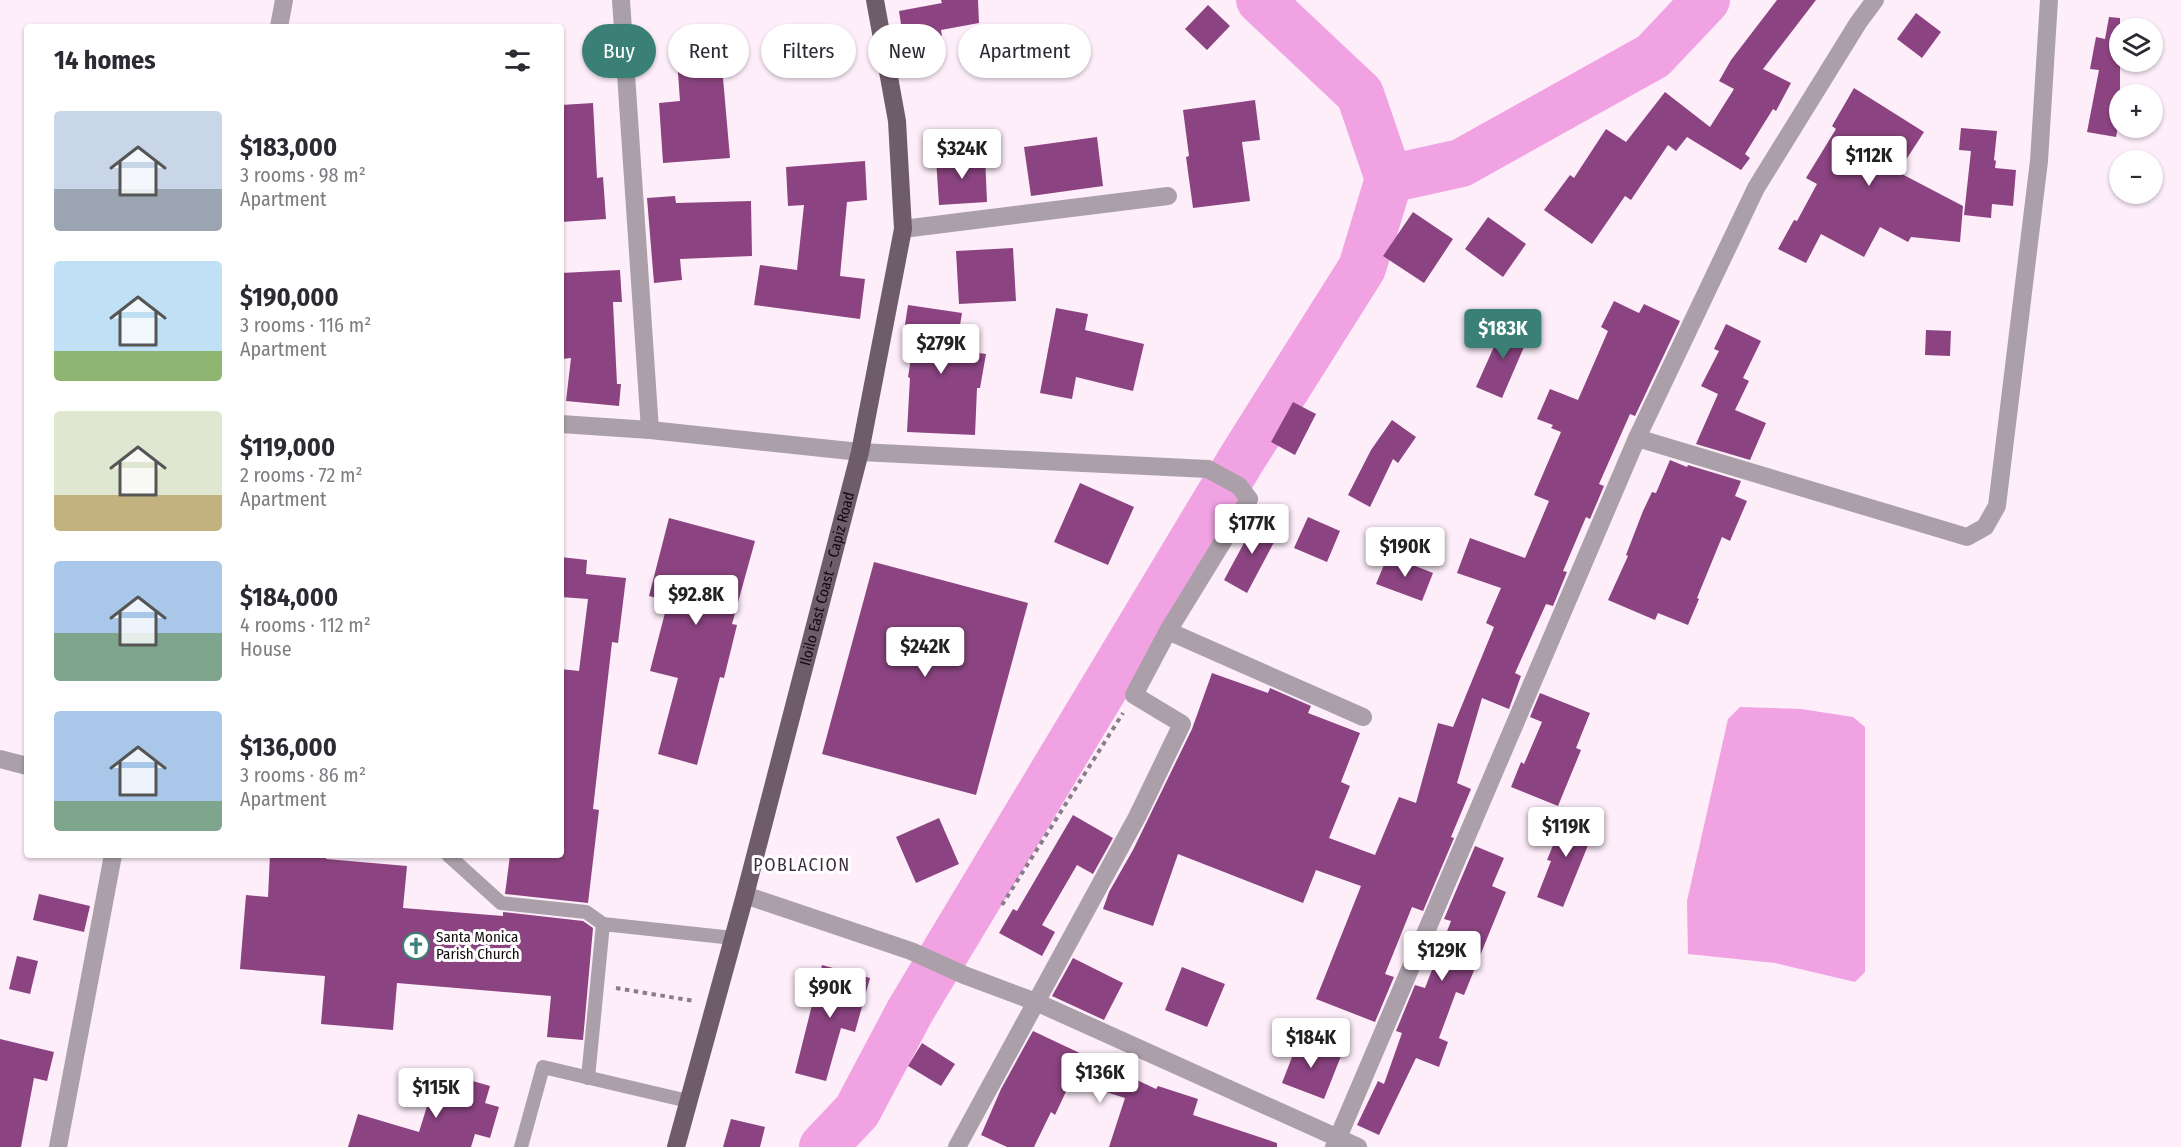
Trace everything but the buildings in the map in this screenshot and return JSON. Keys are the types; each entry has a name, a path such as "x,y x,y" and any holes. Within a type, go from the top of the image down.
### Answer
{"main road":[{"name":"Iloilo East Coast – Capiz Road","path":"676,1147 745,895 860,452 903,229 897,122 875,0"}],"street":[{"path":"280,24 284,0"},
{"path":"621,0 650,430"},
{"path":"1335,1143 1637,438 1756,188 1858,23 1875,0"},
{"path":"1637,438 1967,537 1985,526 1997,506 1999,494 2039,161 2049,0"},
{"path":"903,229 1168,196"},
{"path":"564,424 650,430 860,452 1208,469 1239,486 1249,499 1168,631 1134,695 1182,724 1137,817 957,1147"},
{"path":"1168,631 1363,717"},
{"path":"0,759 24,765"},
{"path":"58,1147 112,858"},
{"path":"745,895 911,951 964,975 1036,1002 1335,1143 1358,1147"}],"lane":[{"path":"451,858 501,903 586,912 603,924 733,938"},
{"path":"588,1078 603,924"},
{"path":"521,1147 543,1067 688,1101"}],"path":[{"path":"1002,905 1134,695"},
{"path":"597,985 715,1005"}],"shaded area":[{"path":"1740,707 1801,709 1853,717 1865,727 1865,972 1855,982 1775,963 1688,954 1687,901 1728,719"}],"waterway":[{"path":"823,1147 857,1111 910,1011 1241,460 1362,268 1389,179 1360,94 1260,0"},
{"path":"1389,179 1461,163 1653,56 1706,0"}],"place":[{"name":"Santa Monica Parish Church","path":"416,946"}],"district":[{"name":"POBLACION","path":"802,865"}]}
